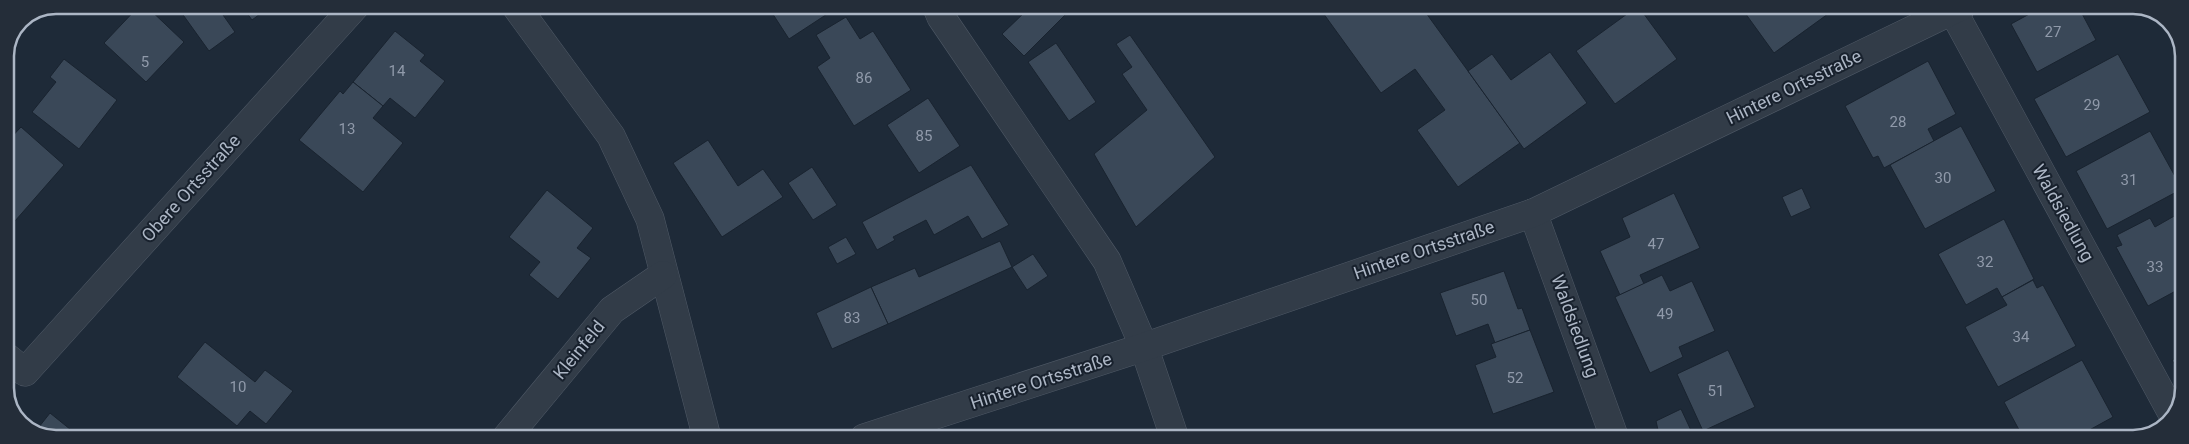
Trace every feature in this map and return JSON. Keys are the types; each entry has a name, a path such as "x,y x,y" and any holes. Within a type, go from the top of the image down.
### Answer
{"street":[{"name":"Obere Ortsstraße","path":"15,364 347,14"},
{"path":"522,14 611,136 650,219 663,276 706,430"},
{"path":"940,14 1107,260 1144,347 1172,430"},
{"name":"Hintere Ortsstraße","path":"889,430 1144,347 1533,213 1948,14"},
{"name":"Waldsiedlung","path":"1961,14 2170,408"},
{"name":"Waldsiedlung","path":"1533,213 1612,430"},
{"name":"Kleinfeld","path":"513,430 612,310 663,276"}],"building":[{"path":"131,14 154,14 184,42 146,82 104,43"},
{"path":"182,14 222,14 235,32 209,51"},
{"path":"248,14 260,14 252,20"},
{"path":"773,14 827,14 789,39"},
{"path":"1023,14 1066,14 1024,56 1002,34"},
{"path":"1324,14 1427,14 1520,143 1458,187 1417,130 1445,110 1415,69 1381,93"},
{"path":"1627,14 1644,14 1677,59 1615,104 1576,51"},
{"path":"1746,14 1828,14 1774,53"},
{"path":"2029,14 2082,14 2096,40 2037,72 2011,24"},
{"path":"846,17 860,39 873,31 911,90 854,126 817,67 830,58 816,35"},
{"path":"395,31 425,55 420,61 445,81 415,118 390,98 383,106 353,82"},
{"path":"1130,35 1215,157 1136,227 1094,154 1147,110 1122,74 1132,67 1116,44"},
{"path":"1056,43 1096,102 1069,121 1028,62"},
{"path":"1550,52 1587,103 1524,149 1468,71 1492,54 1511,80"},
{"path":"2118,54 2150,112 2066,157 2034,99"},
{"path":"64,59 117,100 79,149 32,112 56,82 50,77"},
{"path":"1928,61 1956,114 1928,129 1934,141 1884,168 1878,156 1873,158 1845,106"},
{"path":"353,82 383,106 373,118 403,143 363,192 299,140 340,91 343,94"},
{"path":"928,98 960,146 919,173 887,125"},
{"path":"1961,126 1996,191 1925,229 1890,165"},
{"path":"21,127 64,165 15,221 14,220 14,134"},
{"path":"2150,131 2175,176 2175,193 2107,229 2076,171"},
{"path":"708,140 738,186 763,169 783,197 722,237 673,163"},
{"path":"971,165 1009,225 982,239 968,216 934,235 926,220 893,237 895,240 877,250 862,222"},
{"path":"812,167 837,205 813,220 788,183"},
{"path":"1802,188 1811,208 1791,217 1782,197"},
{"path":"547,190 593,228 577,248 591,258 558,299 529,275 540,262 509,237"},
{"path":"1674,193 1700,248 1640,275 1644,284 1620,295 1600,251 1630,237 1622,218"},
{"path":"2175,216 2175,291 2148,306 2116,247 2122,245 2117,235 2150,218 2155,227"},
{"path":"2004,219 2034,279 2002,297 1997,288 1966,305 1938,254"},
{"path":"846,237 856,254 837,264 828,247"},
{"path":"1000,241 1012,267 888,324 871,287 915,268 919,277"},
{"path":"1033,254 1048,276 1027,290 1012,267"},
{"path":"1504,271 1518,309 1522,308 1530,330 1495,343 1488,324 1456,336 1440,293"},
{"path":"1662,275 1670,291 1692,281 1715,331 1679,347 1683,357 1650,373 1615,297"},
{"path":"2033,280 2037,288 2043,285 2076,346 1998,387 1965,327 2007,305 2002,297"},
{"path":"871,287 888,324 832,349 816,313"},
{"path":"1530,330 1554,392 1493,414 1475,365 1496,357 1491,344"},
{"path":"205,342 255,382 265,370 293,391 266,424 250,411 237,426 177,377"},
{"path":"1728,350 1755,407 1703,430 1677,374"},
{"path":"2082,360 2113,417 2089,430 2019,430 2004,402"},
{"path":"1681,409 1691,430 1658,430 1656,421"},
{"path":"50,413 71,430 55,430 39,427"}]}
